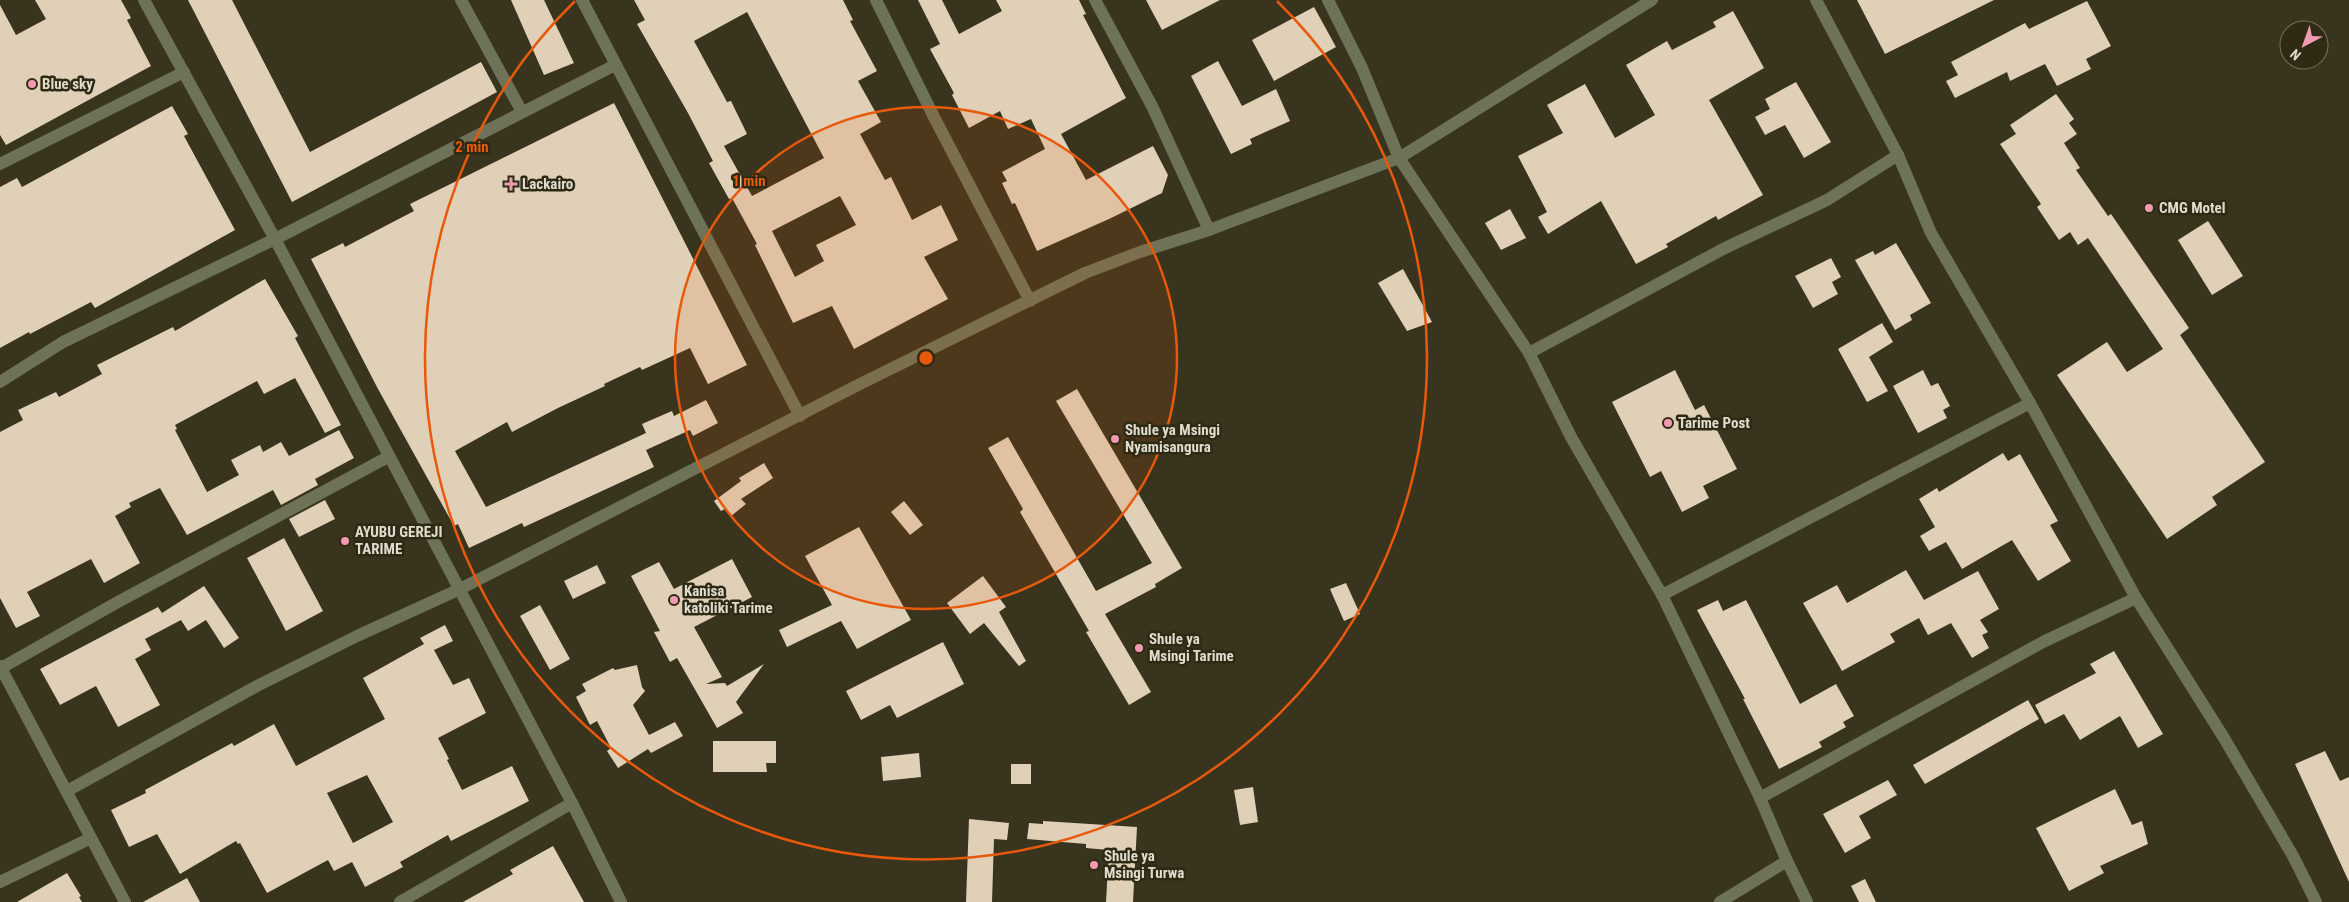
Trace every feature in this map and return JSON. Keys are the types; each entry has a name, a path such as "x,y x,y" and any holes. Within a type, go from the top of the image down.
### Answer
{"street":[{"path":"144,0 275,239 388,457 460,589 572,803 621,902"},
{"path":"461,0 522,112"},
{"path":"582,0 614,65 800,416"},
{"path":"876,0 935,119 1030,301"},
{"path":"1095,0 1152,106 1209,230"},
{"path":"1328,0 1362,68 1399,158 1529,353 1572,437 1662,595 1760,798 1786,862 1807,902"},
{"path":"67,791 255,687 356,636 460,589 860,384 1084,273 1140,252 1209,230 1399,158 1652,0"},
{"path":"1816,0 1898,156 1931,233 2030,404 2136,598 2229,747 2293,856 2316,902"},
{"path":"0,382 63,342 275,239 614,65"},
{"path":"1,160 184,72"},
{"path":"1529,353 1725,248 1827,200 1898,156"},
{"path":"1662,595 2030,404"},
{"path":"125,902 0,667 388,457"},
{"path":"1760,798 2044,642 2136,598"},
{"path":"400,902 572,803"},
{"path":"0,882 92,838"},
{"path":"1720,902 1786,862"}],"building":[{"path":"35,0 121,0 131,18 127,20 151,66 6,145 0,135 0,5 16,35 46,19"},
{"path":"188,0 232,0 310,152 481,62 497,92 292,202"},
{"path":"511,0 544,0 574,63 544,75"},
{"path":"634,0 843,0 853,20 850,21 877,71 858,81 881,122 860,134 885,180 891,177 912,220 941,205 958,240 924,257 948,299 854,349 832,306 793,323 755,245 757,244 732,198 729,199 709,163 713,161 637,24 645,20","holes":["747,12 824,158 752,196 724,146 747,134 731,101 727,102 694,41","840,196 856,225 816,245 824,261 795,277 772,231"]},
{"path":"918,0 942,0 959,34 1002,11 996,0 1079,0 1086,14 1083,15 1126,98 1061,134 1086,180 1153,146 1168,175 1162,193 1037,251 1015,203 1012,204 1002,183 1007,181 1002,172 1045,149 1031,119 1008,129 1000,111 969,128 952,95 954,93 930,49 940,44"},
{"path":"1146,0 1220,0 1162,30"},
{"path":"1857,0 1994,0 1885,54"},
{"path":"2087,1 2111,46 2086,59 2091,69 2057,86 2045,64 2010,81 2007,72 1955,98 1946,81 1958,75 1951,62 2025,23 2029,29"},
{"path":"1314,7 1336,47 1274,81 1252,40"},
{"path":"1733,11 1764,68 1709,100 1763,195 1718,220 1716,216 1666,244 1668,247 1636,264 1601,201 1548,234 1538,217 1547,212 1518,156 1563,133 1547,105 1585,84 1615,138 1655,115 1626,65 1667,41 1672,50 1716,27 1713,22"},
{"path":"1218,61 1242,106 1276,89 1290,121 1250,139 1252,144 1231,154 1191,76"},
{"path":"1796,82 1831,142 1804,158 1785,125 1765,135 1755,117 1770,109 1765,99"},
{"path":"2056,94 2074,119 2069,123 2077,134 2064,143 2080,168 2076,170 2108,216 2111,214 2189,328 2180,335 2265,462 2212,497 2217,505 2167,539 2057,375 2107,342 2127,372 2163,349 2088,238 2078,245 2070,232 2059,240 2037,207 2041,204 2000,144 2016,134 2010,125"},
{"path":"614,103 747,365 708,384 690,348 642,370 640,367 512,432 507,422 455,451 486,507 646,433 642,424 672,411 674,416 706,400 718,423 693,436 690,430 646,450 654,467 524,527 522,523 469,548 458,524 454,526 378,389 311,259 343,243 345,247 414,211 410,204"},
{"path":"172,106 188,134 184,136 235,230 95,308 91,302 0,348 0,187 17,178 22,187"},
{"path":"1510,209 1526,238 1501,250 1485,223"},
{"path":"2208,221 2243,276 2212,295 2178,240"},
{"path":"1896,243 1931,303 1910,315 1912,320 1895,330 1855,260 1873,251 1875,255"},
{"path":"1831,258 1841,277 1832,282 1838,294 1813,308 1795,276"},
{"path":"1403,269 1432,322 1407,331 1378,283"},
{"path":"265,279 298,336 295,338 341,425 325,433 295,378 264,394 257,381 175,425 177,429 175,430 207,492 239,475 231,460 260,445 263,452 281,442 289,456 339,430 354,458 315,479 318,485 281,505 273,490 187,535 160,488 129,503 131,507 115,516 140,563 104,583 91,559 27,592 40,616 16,628 0,598 0,432 23,420 18,410 56,392 59,397 102,374 97,365 173,327 175,331"},
{"path":"1882,323 1893,342 1869,357 1888,391 1867,402 1838,349"},
{"name":"Tarime Post","path":"1675,370 1695,410 1704,405 1737,469 1703,486 1709,498 1682,512 1661,471 1650,477 1612,402"},
{"path":"1923,370 1931,386 1938,383 1950,406 1943,410 1947,418 1918,433 1893,386"},
{"path":"1077,389 1182,568 1155,584 1156,587 1105,614 1151,692 1129,705 1086,632 1089,631 1020,512 1023,509 988,448 1008,437 1096,591 1152,563 1056,401"},
{"path":"2003,453 2008,461 2020,454 2058,521 2050,525 2071,561 2038,581 2012,540 1962,569 1946,542 1929,551 1920,536 1935,527 1919,499 1937,488 1939,492"},
{"path":"764,463 773,478 741,499 746,504 731,516 725,509 721,511 714,501 741,481 739,478"},
{"path":"325,500 335,519 299,537 289,519"},
{"path":"904,501 923,525 910,535 891,512"},
{"path":"859,527 911,620 857,649 841,621 787,647 779,630 832,605 805,556"},
{"path":"284,538 323,611 286,631 247,558"},
{"path":"732,559 752,597 694,627 722,677 706,684 725,683 727,686 764,664 736,702 743,713 717,728 677,658 670,662 654,632 660,631 631,576 659,562 674,589"},
{"path":"597,565 606,583 573,599 564,581"},
{"path":"1906,570 1924,600 1978,571 1999,609 1980,620 1988,632 1982,635 1989,648 1972,658 1951,623 1928,635 1919,618 1890,634 1895,642 1842,671 1803,603 1837,585 1847,603"},
{"path":"983,576 1006,607 999,612 1026,661 1019,666 984,623 970,634 947,603"},
{"path":"1346,583 1360,614 1344,621 1330,589"},
{"path":"204,586 239,638 224,648 206,620 188,631 181,620 145,639 151,650 135,659 160,705 118,727 96,686 60,705 40,669 158,607 162,613"},
{"path":"1718,600 1723,611 1746,600 1800,704 1836,684 1854,716 1843,722 1846,727 1819,742 1822,747 1779,769 1743,699 1745,699 1697,610"},
{"path":"540,605 570,659 550,670 520,616"},
{"path":"445,625 453,641 434,650 453,685 469,678 486,713 438,738 462,790 512,766 529,801 451,841 448,835 400,862 403,867 365,887 352,862 334,871 328,860 267,893 240,843 238,844 236,841 180,874 157,834 129,847 111,810 146,793 145,790 232,743 234,746 274,724 296,766 385,719 363,678 424,644 420,638","holes":["367,775 393,822 353,843 327,793"]},
{"path":"943,642 964,684 897,718 890,705 861,720 846,691"},
{"path":"2114,651 2163,734 2138,748 2120,716 2080,740 2064,714 2045,724 2035,705 2096,673 2090,664"},
{"path":"637,665 642,687 645,691 633,705 649,735 675,722 683,736 651,753 648,749 618,768 607,751 611,748 597,721 590,725 576,697 586,691 582,684 613,668 615,670"},
{"path":"2028,700 2039,719 1925,784 1913,765"},
{"path":"713,741 776,741 776,763 766,763 767,772 713,772"},
{"path":"2325,751 2340,781 2349,777 2349,882 2295,764"},
{"path":"919,753 921,777 883,781 881,757"},
{"path":"1011,764 1031,764 1031,784 1011,784"},
{"path":"1888,780 1897,795 1859,816 1871,838 1845,853 1823,814"},
{"path":"1253,787 1258,822 1240,825 1234,790"},
{"path":"2115,789 2132,825 2142,821 2148,844 2100,866 2104,873 2069,891 2036,828"},
{"path":"969,819 1009,823 1007,840 994,839 992,902 966,902"},
{"path":"1043,821 1137,827 1133,902 1106,902 1109,850 1086,848 1086,844 1027,839 1029,823 1043,824"},
{"path":"553,846 584,902 463,902 513,874 510,870"},
{"path":"67,873 81,896 79,897 82,902 17,902"},
{"path":"187,878 200,902 143,902"},
{"path":"1865,879 1876,902 1859,902 1851,886"}],"place":[{"name":"Blue sky","path":"32,84"},
{"name":"Lackairo","path":"511,184"},
{"name":"CMG Motel","path":"2149,208"},
{"name":"Tarime Post","path":"1668,423"},
{"name":"Shule ya Msingi Nyamisangura","path":"1115,439"},
{"name":"AYUBU GEREJI TARIME","path":"345,541"},
{"name":"Kanisa katoliki Tarime","path":"674,600"},
{"name":"Shule ya Msingi Tarime","path":"1139,648"},
{"name":"Shule ya Msingi Turwa","path":"1094,865"}]}
